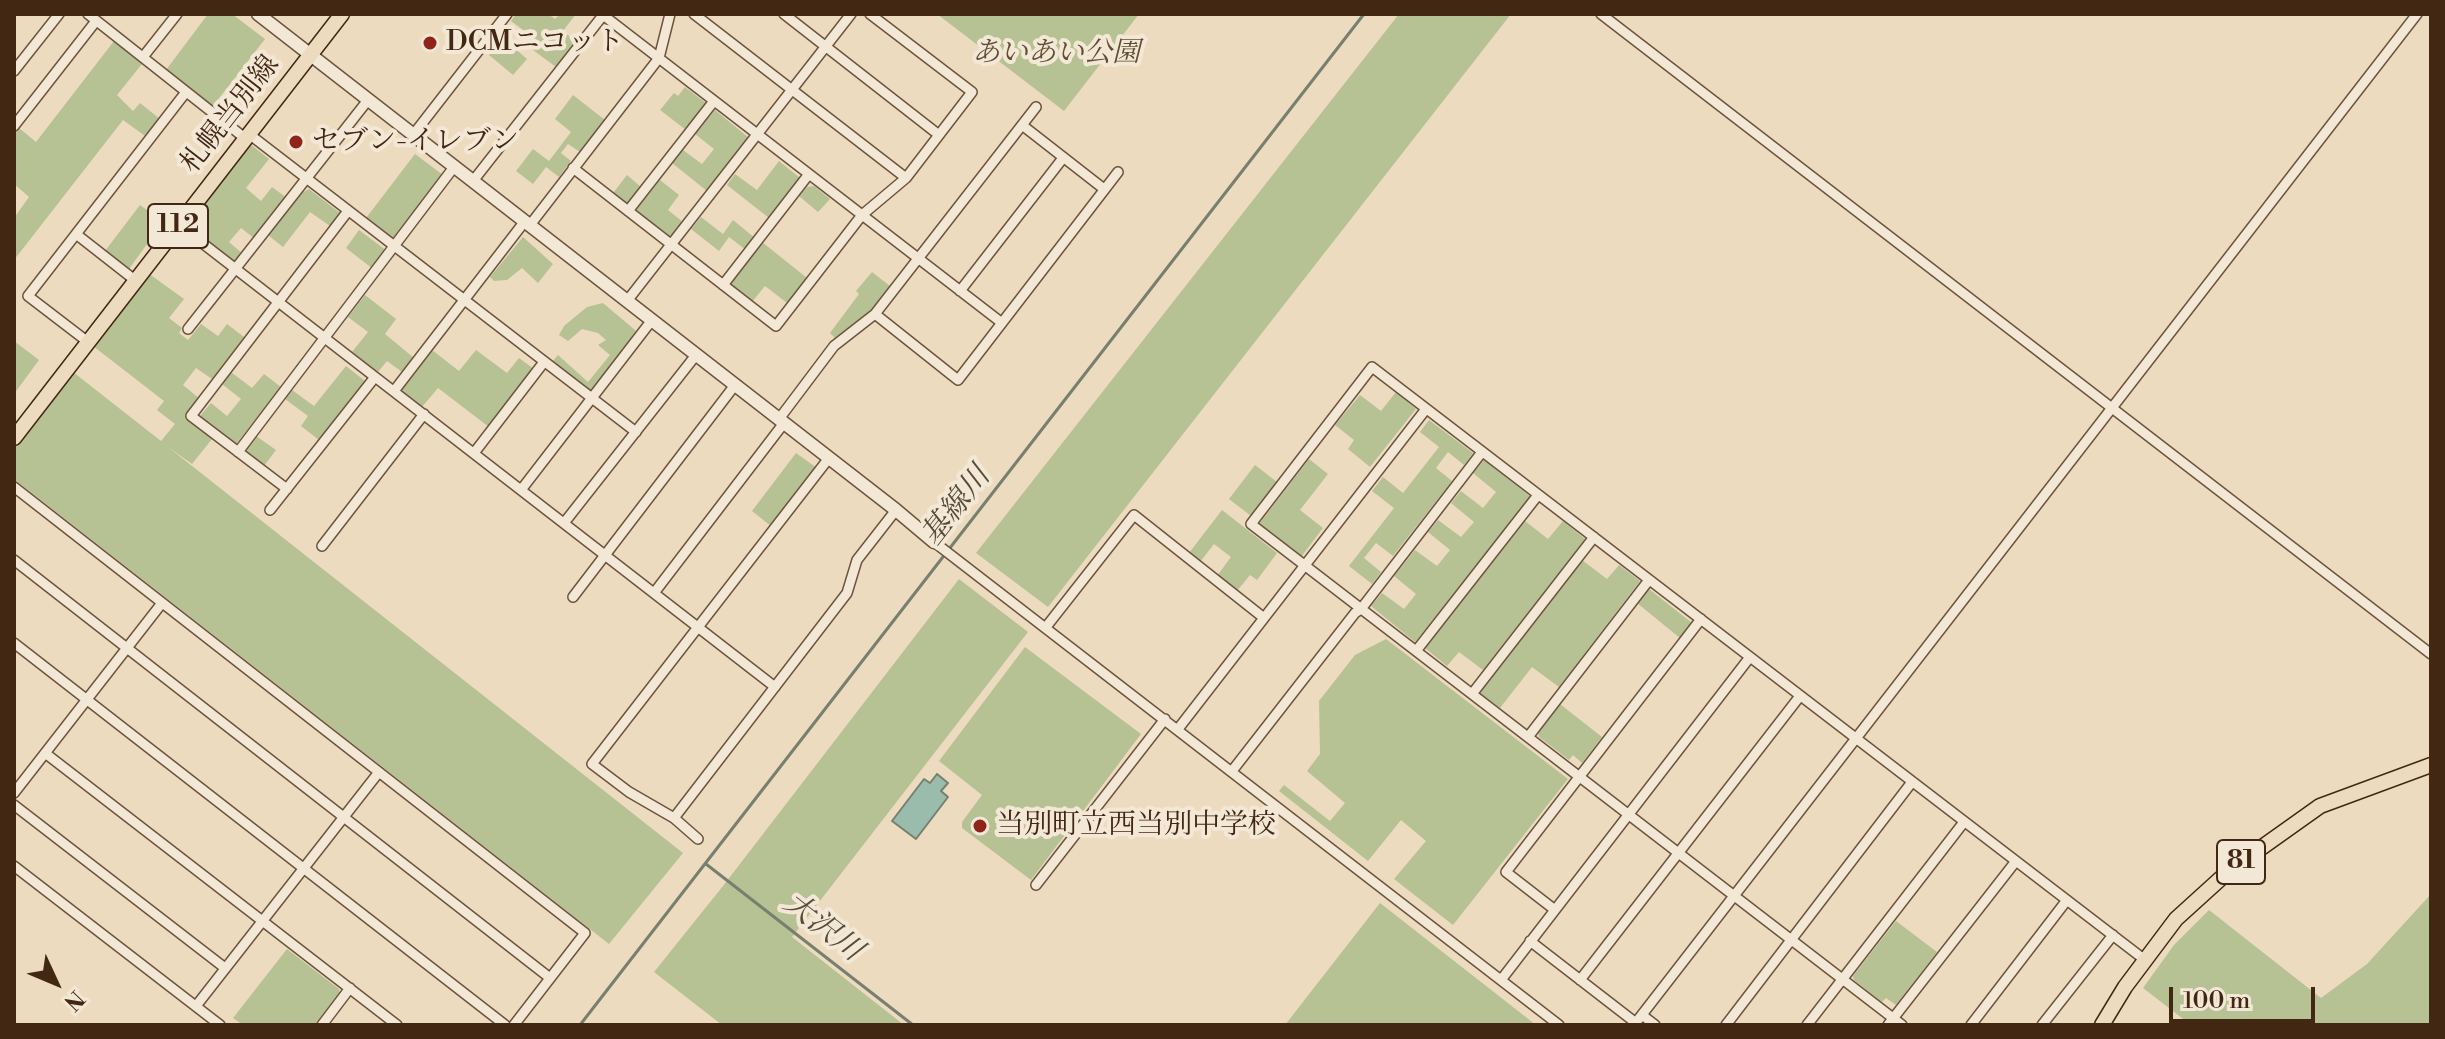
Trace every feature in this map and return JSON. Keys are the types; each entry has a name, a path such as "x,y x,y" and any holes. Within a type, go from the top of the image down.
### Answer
{"main road":[{"name":"札幌当別線","path":"14,438 342,14"},
{"name":"81","path":"2102,1025 2125,987 2176,919 2230,870 2320,806 2431,765"}],"street":[{"path":"14,71 59,14"},
{"path":"143,57 177,14"},
{"path":"258,14 964,566 1559,1025"},
{"path":"413,135 507,14"},
{"path":"473,181 604,14 1002,323"},
{"path":"394,391 659,58 670,14"},
{"path":"694,14 906,178"},
{"path":"784,14 939,135"},
{"path":"627,301 851,14"},
{"path":"573,168 776,326 862,215 906,178 972,92 870,14"},
{"path":"1601,14 2431,654"},
{"path":"1638,1021 2417,14"},
{"path":"14,126 92,17 186,92 306,178 636,432"},
{"path":"88,342 28,296 186,92"},
{"path":"188,329 368,100"},
{"path":"628,211 714,101"},
{"path":"654,593 834,346 875,314 1036,107"},
{"path":"1022,125 1104,189"},
{"path":"960,291 1063,158"},
{"path":"238,452 454,167"},
{"path":"875,314 958,380 1118,172"},
{"path":"723,285 809,174"},
{"path":"287,489 191,416 348,211"},
{"path":"179,225 775,687"},
{"path":"76,234 136,281"},
{"path":"521,490 652,320"},
{"path":"564,523 696,355"},
{"path":"474,453 544,362"},
{"path":"2016,861 1894,1023 1792,940 1251,524 1372,367 1964,822 2016,861 2145,960"},
{"path":"270,510 375,377"},
{"path":"573,597 735,385"},
{"path":"1178,729 1426,409"},
{"path":"322,546 424,414"},
{"path":"1232,771 1482,452"},
{"path":"698,839 674,818 629,792 592,764 829,458"},
{"path":"14,487 585,933 514,1025"},
{"path":"1416,651 1538,495"},
{"path":"674,818 847,593 857,560 896,510"},
{"path":"1046,627 1134,515 1264,618"},
{"path":"1472,694 1594,537"},
{"path":"14,560 550,978"},
{"path":"1528,737 1649,580"},
{"path":"14,793 162,603"},
{"path":"1555,910 1506,872 1701,619"},
{"path":"14,643 505,1025"},
{"path":"1501,980 1750,657"},
{"path":"1580,980 1800,696"},
{"path":"1036,885 1165,719"},
{"path":"45,753 397,1025"},
{"path":"196,1006 379,772"},
{"path":"1726,1025 1912,782"},
{"path":"14,805 225,968"},
{"path":"1807,1025 1964,822"},
{"path":"14,866 220,1025"},
{"path":"1971,1025 2067,900"},
{"path":"2042,1025 2113,935"},
{"path":"1530,941 1638,1021 1655,1025"},
{"path":"322,1025 350,988"}],"green space":[{"path":"208,14 232,14 265,39 213,106 166,70"},
{"path":"516,14 548,14 555,19 560,14 576,14 563,31 575,41 556,67 533,50 539,42 511,21"},
{"name":"あいあい公園","path":"937,14 1139,14 1064,111"},
{"path":"1399,14 1511,14 1048,607 976,553"},
{"path":"498,34 527,59 513,75 489,55 495,45 492,41"},
{"path":"114,41 142,64 117,95 133,111 140,103 160,119 145,136 123,120 14,260 14,218 29,197 14,184 14,134 19,128 36,142"},
{"path":"685,87 706,103 686,130 660,110 674,93 678,96"},
{"path":"573,95 605,120 580,152 568,144 561,153 571,161 559,177 546,167 533,184 516,171 533,149 549,161 571,132 555,119"},
{"path":"715,110 749,138 707,191 672,163 683,150 702,164 714,149 695,134"},
{"path":"250,144 269,159 246,188 261,201 272,187 287,198 255,239 241,228 229,242 243,254 235,264 186,225"},
{"path":"415,154 443,175 394,240 366,218"},
{"path":"779,161 800,178 769,218 727,185 735,174 757,190"},
{"path":"627,175 641,187 629,203 613,193"},
{"path":"660,180 679,195 668,210 683,222 669,239 635,211"},
{"path":"814,186 830,199 818,212 799,196 807,187"},
{"path":"309,189 340,213 330,226 310,212 283,247 268,235 302,193"},
{"path":"140,205 163,222 129,269 105,251"},
{"path":"701,217 723,234 733,220 755,238 746,250 729,237 719,251 691,229"},
{"path":"359,230 387,251 373,269 346,248"},
{"path":"523,237 553,264 538,283 522,268 507,280 494,281 490,277"},
{"path":"762,242 807,278 787,303 765,286 752,302 729,283"},
{"path":"872,272 890,286 871,311 835,338 830,333 859,294 856,291"},
{"path":"148,273 184,299 169,318 182,328 179,333 188,340 201,324 218,336 227,324 244,337 212,379 196,368 183,385 200,399 185,418 212,439 192,464 168,447 683,853 609,944 14,479 14,446 73,372 161,441 175,424 157,410 164,401 93,346"},
{"path":"365,295 396,319 385,334 414,358 402,372 387,361 378,372 352,352 368,332 348,317"},
{"path":"603,303 637,335 595,390 589,393 552,362 558,355 588,382 610,355 598,345 606,340 598,333 582,329 568,341 559,335 564,326 587,307"},
{"path":"14,341 39,360 14,394"},
{"path":"432,350 459,371 476,350 507,373 519,358 534,369 489,427 438,388 422,407 401,391"},
{"path":"346,366 365,381 319,440 301,426 308,416 285,399 292,390 314,406"},
{"path":"231,372 252,388 264,374 281,387 236,444 200,416 211,403 227,416 241,399 222,384"},
{"path":"1396,392 1416,409 1370,467 1348,449 1354,440 1335,425 1360,395 1381,411"},
{"path":"1429,420 1473,453 1464,465 1448,452 1436,468 1452,481 1393,556 1376,543 1364,558 1381,572 1372,584 1349,566 1394,508 1372,491 1383,477 1403,493 1439,447 1420,432"},
{"path":"256,436 276,450 264,466 245,450"},
{"path":"796,453 817,468 772,527 752,511"},
{"path":"1309,459 1328,474 1300,510 1323,528 1301,557 1259,524"},
{"path":"1484,460 1531,497 1415,642 1371,606 1382,593 1404,609 1416,594 1394,576 1415,550 1437,566 1450,550 1428,532 1438,520 1461,537 1474,522 1451,503 1461,491 1483,508 1496,492 1473,473"},
{"path":"1255,465 1277,482 1251,516 1229,499"},
{"path":"1222,510 1277,553 1257,580 1250,575 1237,591 1217,576 1231,557 1214,544 1200,562 1189,553"},
{"path":"1525,521 1548,539 1563,521 1585,539 1483,670 1459,652 1447,666 1425,648"},
{"path":"1582,560 1607,579 1619,565 1640,581 1559,687 1532,667 1500,708 1480,693"},
{"path":"959,579 1028,632 792,937 904,1025 722,1025 654,972"},
{"path":"1649,589 1692,623 1680,638 1637,603"},
{"path":"1386,639 1568,779 1453,925 1394,879 1426,841 1401,820 1368,861 1279,791 1284,785 1330,821 1345,803 1307,771 1320,754 1319,701 1355,655"},
{"path":"1025,647 1141,734 1031,880 962,828 962,822 982,795 939,761"},
{"path":"1560,704 1602,737 1582,763 1573,755 1569,760 1539,737 1538,732"},
{"path":"2431,894 2431,1025 2191,1025 2143,988 2174,945 2209,910 2321,998 2367,964"},
{"path":"1380,903 1536,1025 1285,1025"},
{"path":"1896,921 1937,952 1896,1005 1886,998 1882,1002 1853,976"},
{"path":"287,949 339,989 340,993 315,1025 243,1025 233,1018"}],"shaded area":[{"path":"937,774 948,783 941,791 948,797 916,839 892,821 924,779 930,783"}],"waterway":[{"name":"基線川","path":"580,1025 1364,14"},
{"name":"大沢川","path":"706,864 913,1025"}],"place":[{"name":"DCMニコット","path":"430,43"},
{"name":"セブン-イレブン","path":"296,142"},
{"name":"当別町立西当別中学校","path":"980,826"}]}
